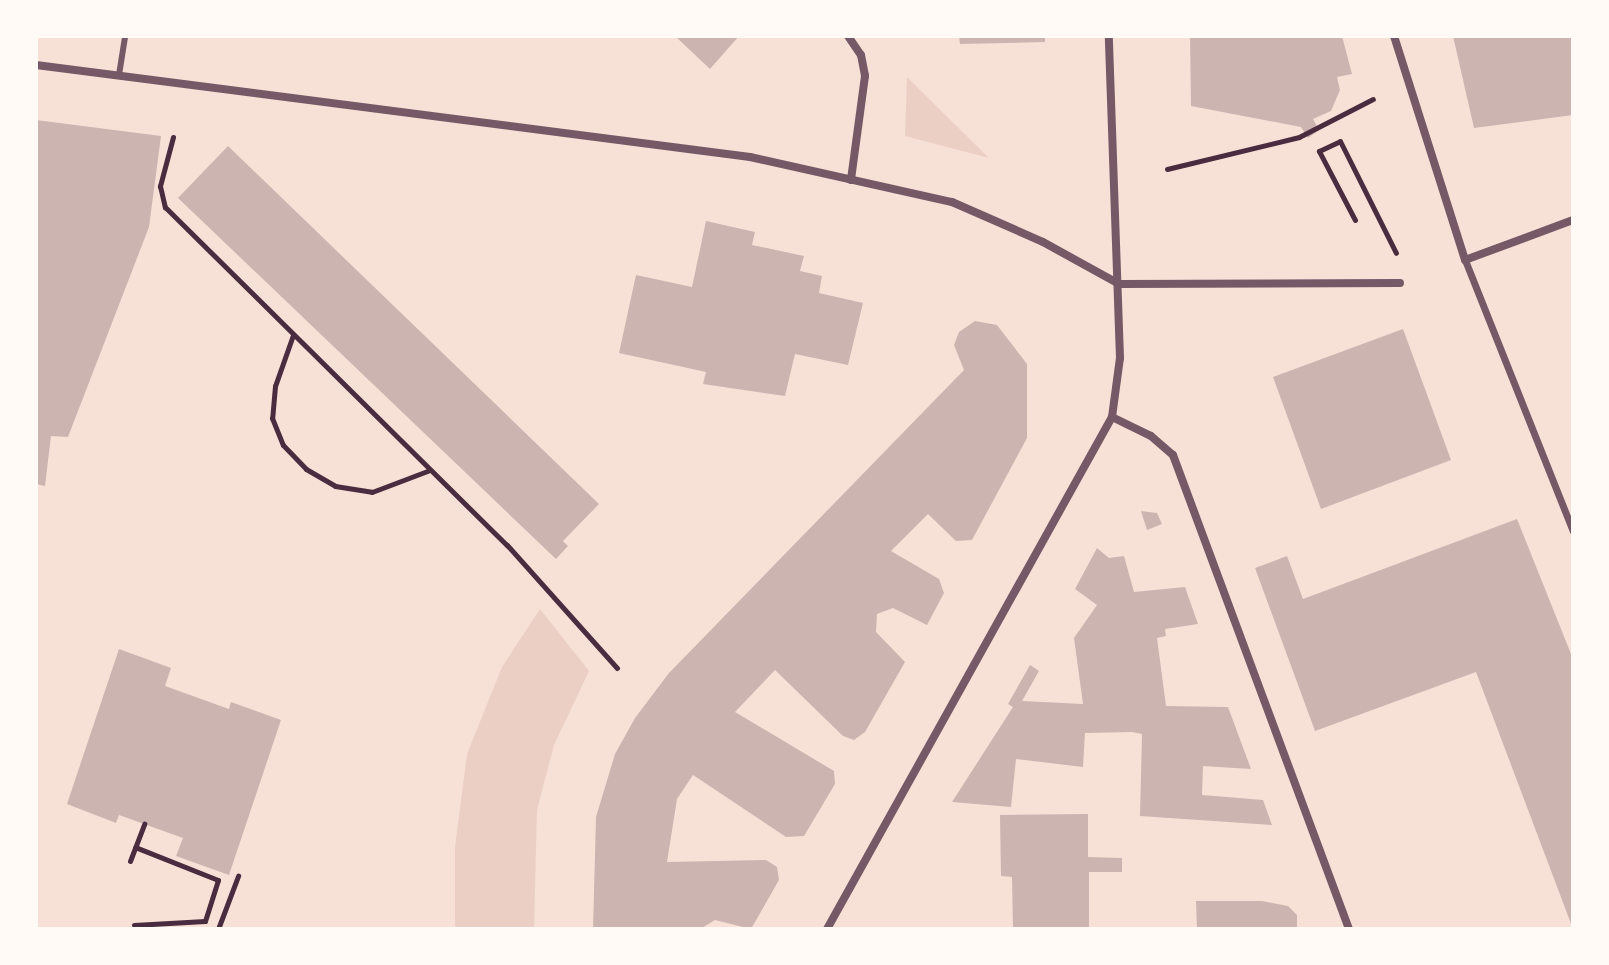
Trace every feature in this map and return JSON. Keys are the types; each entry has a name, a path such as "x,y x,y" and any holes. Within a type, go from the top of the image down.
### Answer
{"street":[{"path":"848,36 861,55 865,76 851,180"},
{"path":"827,929 1112,417 1120,358 1109,36"},
{"path":"1394,36 1465,260 1573,531"},
{"path":"36,65 715,151 964,207 1119,284 1400,283"},
{"path":"1465,260 1573,220"},
{"path":"1112,417 1151,436 1173,455 1349,929"}],"lane":[{"path":"119,75 125,36"}],"path":[{"path":"1167,169 1299,137 1373,99"},
{"path":"173,137 160,186 165,207 507,545 617,668"},
{"path":"1355,220 1319,151 1340,141 1399,260"},
{"path":"293,335 275,386 272,418 283,445 306,469 335,486 372,492 430,470"},
{"path":"130,861 144,824"},
{"path":"134,925 205,921 218,880 135,847"},
{"path":"218,929 238,876"}],"shaded area":[{"path":"907,77 989,158 905,136"},
{"path":"540,609 589,671 554,745 537,810 534,929 455,929 455,847 467,754 502,667"}],"building":[{"path":"675,36 739,36 710,69"},
{"path":"959,36 1045,36 1045,42 960,44"},
{"path":"1190,36 1342,36 1352,74 1337,77 1340,90 1331,111 1313,119 1319,130 1308,138 1301,127 1191,106"},
{"path":"1453,36 1573,36 1573,115 1474,128"},
{"path":"36,120 161,136 149,227 68,437 51,436 45,486 36,484"},
{"path":"228,146 599,504 563,541 568,546 556,559 178,198"},
{"path":"706,221 755,232 752,245 804,256 800,271 822,276 819,293 863,303 848,365 795,354 785,396 703,384 706,372 619,353 636,275 692,287"},
{"path":"975,321 997,325 1027,364 1027,438 972,540 956,541 928,514 891,551 939,579 944,593 927,625 893,608 877,614 876,632 905,662 865,732 854,740 843,736 775,670 735,712 834,771 835,784 804,836 786,837 693,775 677,799 667,862 766,860 777,867 779,880 751,929 715,920 700,929 593,929 596,817 615,754 635,718 669,673 964,370 954,345 959,332"},
{"path":"1403,329 1451,460 1321,509 1273,377"},
{"path":"1141,511 1157,513 1162,524 1147,530"},
{"path":"1517,519 1573,659 1573,929 1476,672 1315,731 1255,568 1287,556 1303,599"},
{"path":"1097,548 1109,558 1124,556 1134,592 1185,587 1198,624 1165,629 1166,636 1157,638 1166,706 1228,707 1251,769 1203,766 1202,795 1263,800 1272,825 1140,816 1142,734 1132,732 1085,733 1083,767 1016,759 1011,807 952,802 1013,707 1008,704 1030,665 1039,671 1022,701 1083,704 1074,638 1097,605 1075,589"},
{"path":"119,649 171,668 165,686 229,709 231,702 281,720 229,875 176,856 183,838 119,815 116,823 67,804"},
{"path":"1088,814 1088,857 1122,858 1122,872 1089,872 1089,929 1013,929 1012,877 1001,876 1000,815"},
{"path":"1196,901 1262,901 1288,906 1297,915 1297,929 1197,929"}]}
